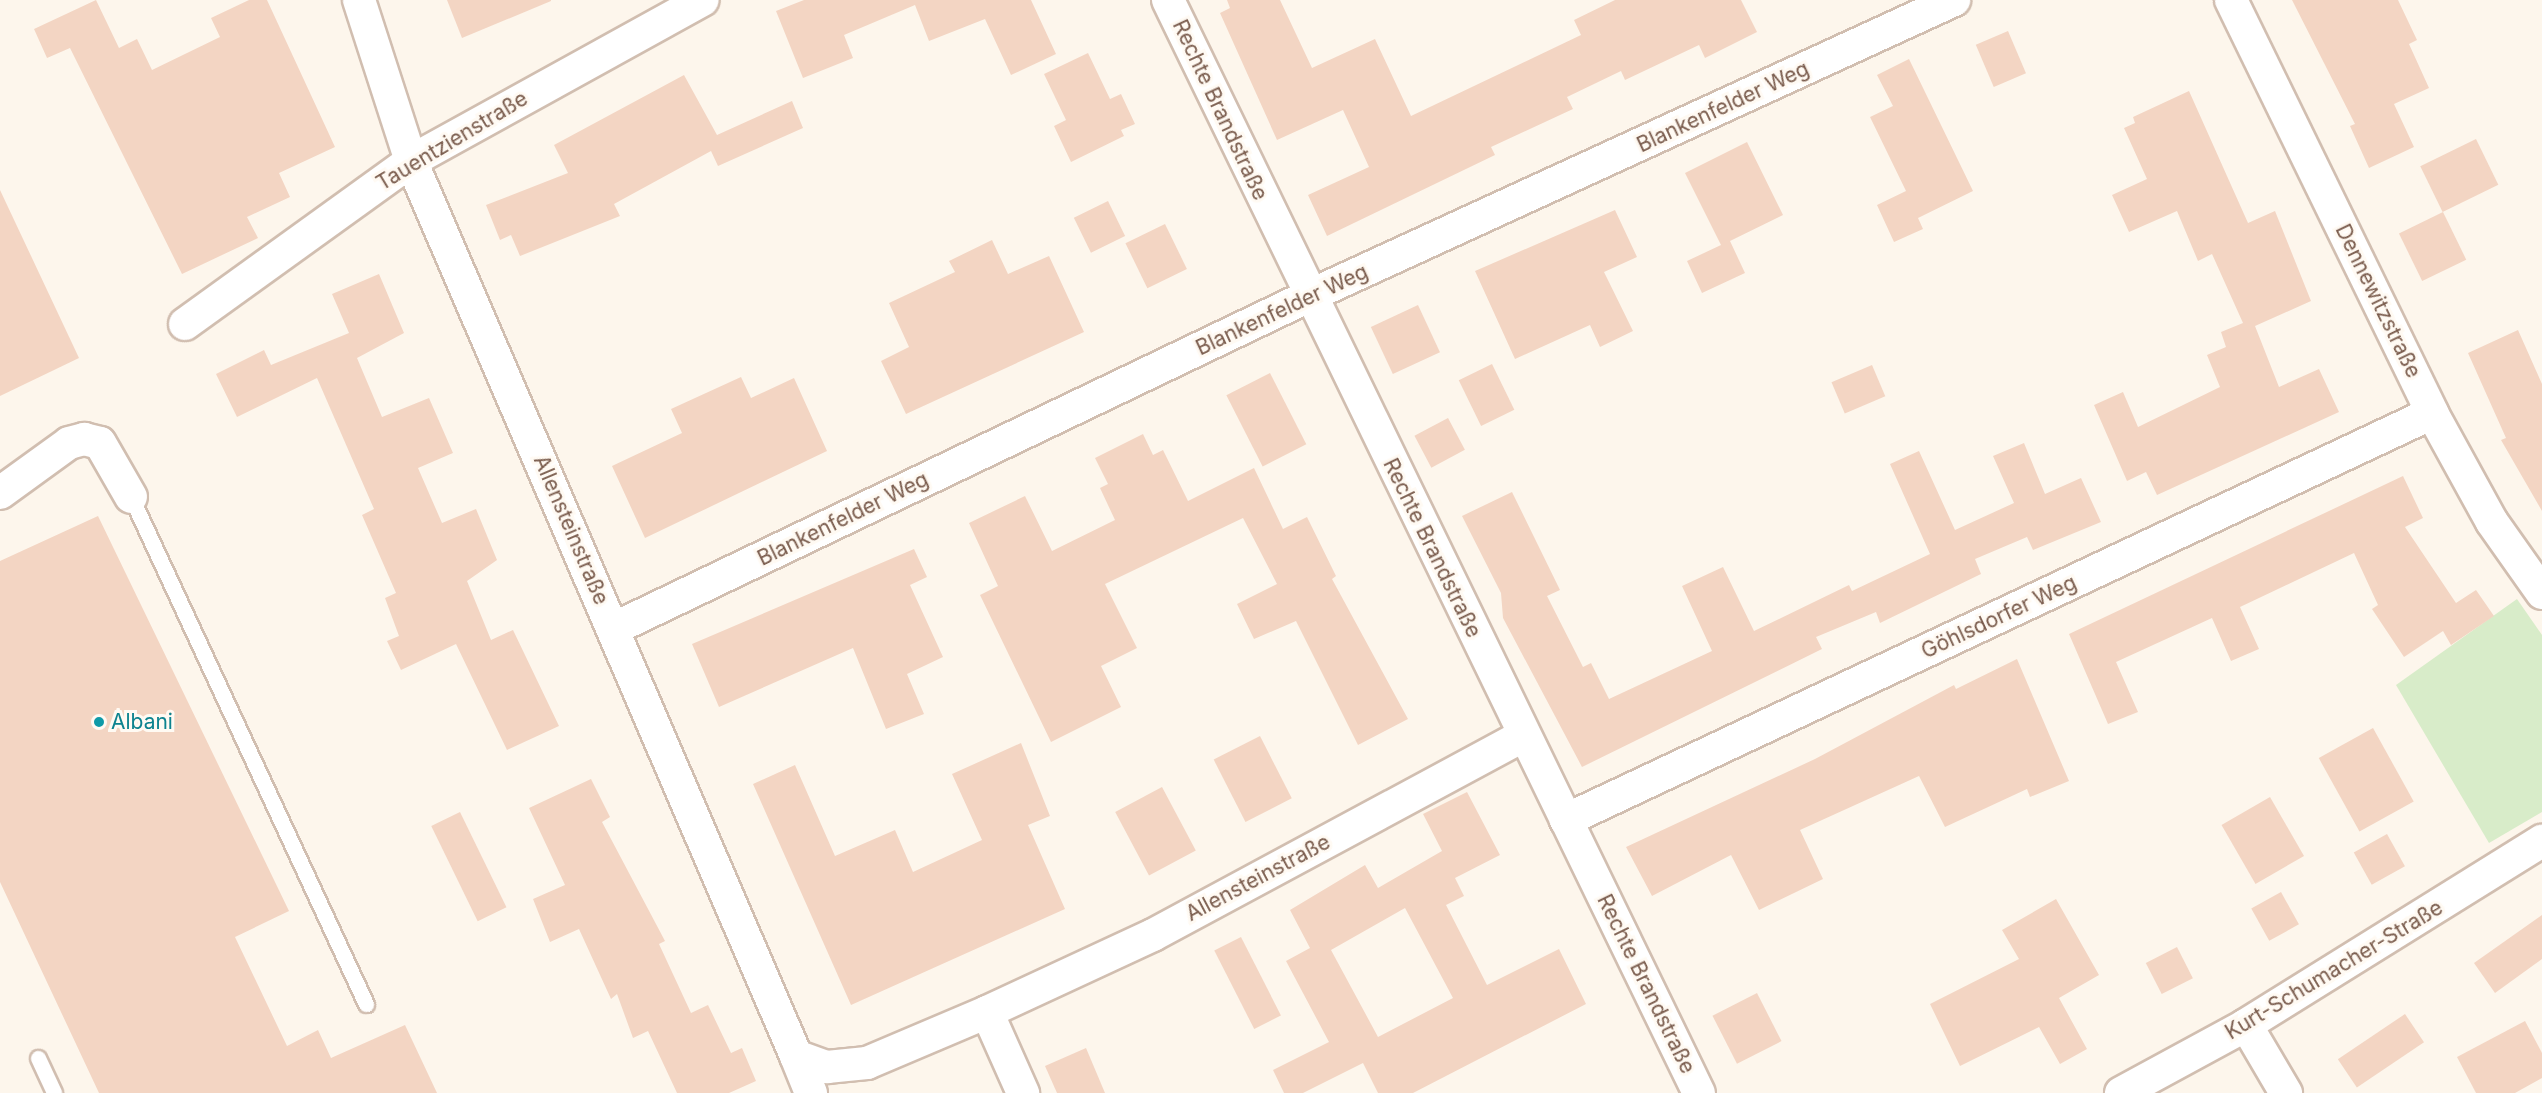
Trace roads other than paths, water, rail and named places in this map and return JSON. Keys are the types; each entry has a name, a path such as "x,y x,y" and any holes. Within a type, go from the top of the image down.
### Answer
{"street":[{"name":"Allensteinstraße","path":"359,0 411,160 812,1093"},
{"name":"Tauentzienstraße","path":"185,324 411,160 703,0"},
{"name":"Rechte Brandstraße","path":"1168,0 1309,296 1699,1093"},
{"name":"Blankenfelder Weg","path":"613,628 1309,296 1954,0"},
{"name":"Dennewitzstraße","path":"2231,0 2432,413 2492,522 2542,593"},
{"name":"Göhlsdorfer Weg","path":"1566,820 2432,413"},
{"path":"2,487 69,443 84,439 100,443 131,497"},
{"name":"Allensteinstraße","path":"796,1056 827,1067 867,1063 987,1012 1153,935 1524,735"},
{"name":"Kurt-Schumacher-Straße","path":"2121,1093 2246,1025 2542,840"},
{"path":"987,1012 1023,1093"},
{"path":"2246,1025 2286,1093"}],"lane":[{"path":"131,497 366,1004"},
{"path":"38,1058 54,1093"}],"place":[{"name":"Albani","path":"99,722"}]}
